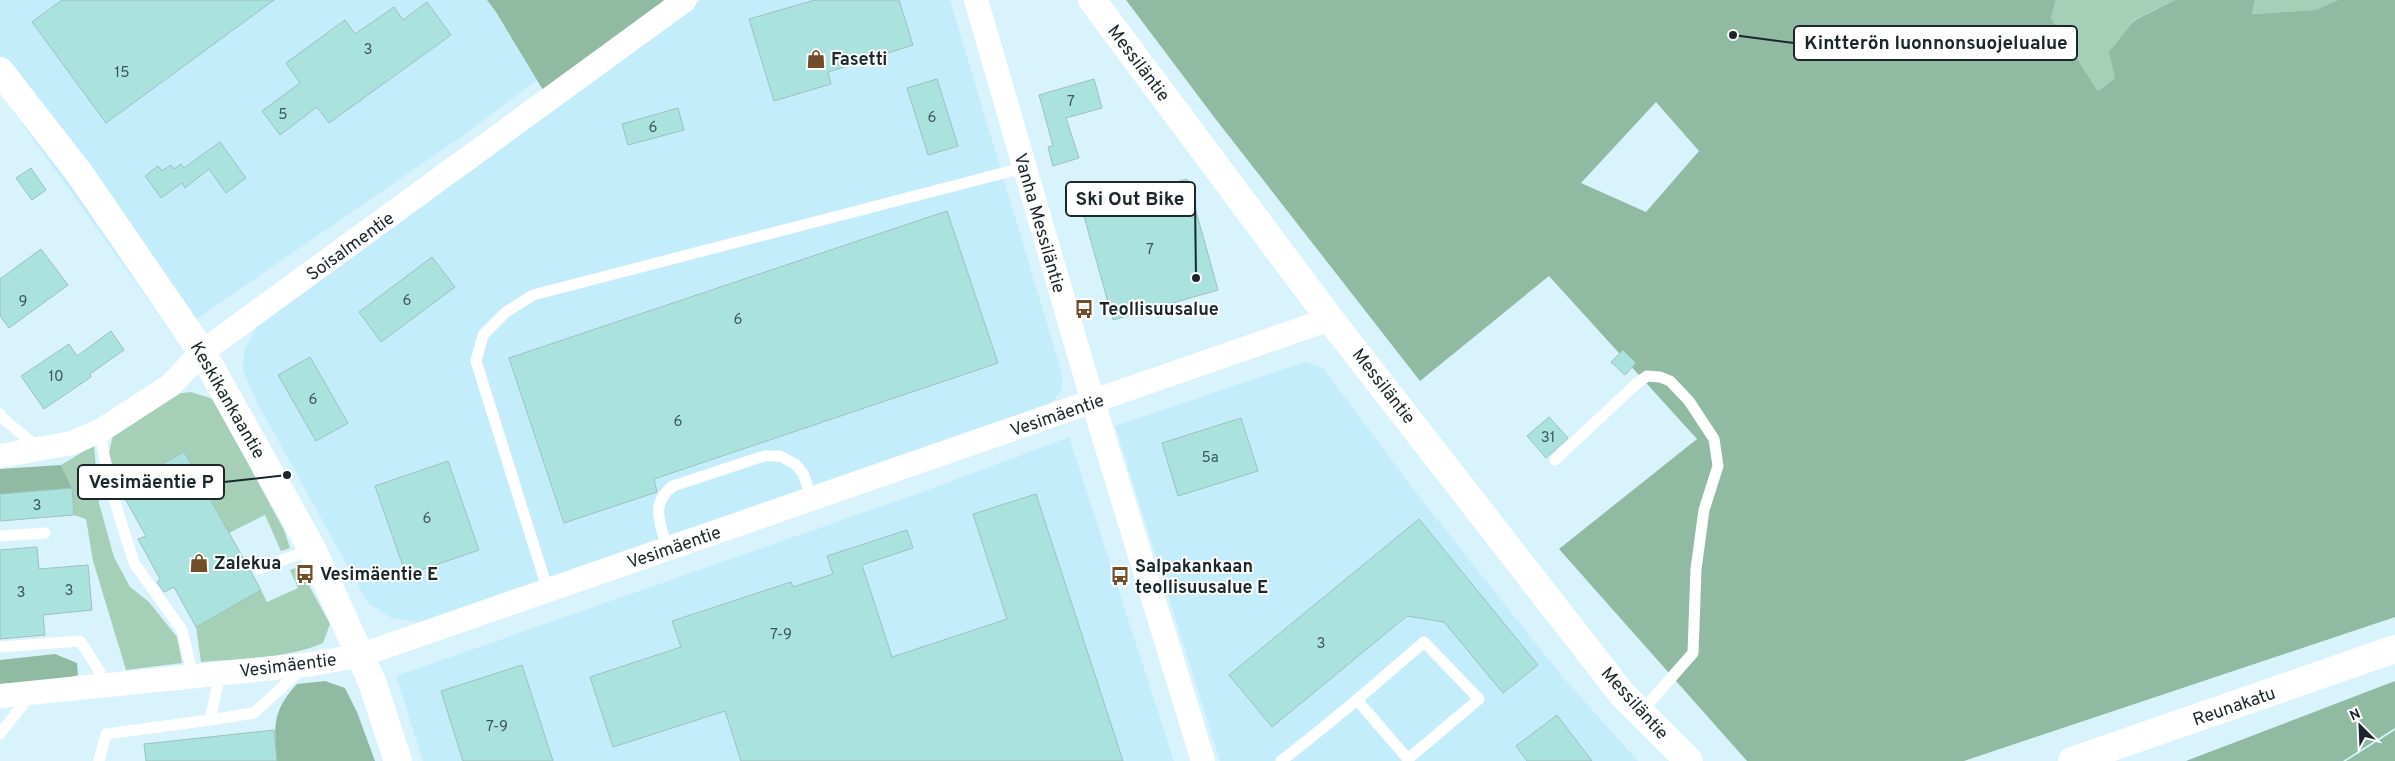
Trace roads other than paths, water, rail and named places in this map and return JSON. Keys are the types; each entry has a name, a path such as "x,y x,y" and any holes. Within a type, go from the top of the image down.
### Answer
{"street":[{"name":"Soisalmentie","path":"0,456 72,442 100,431 171,385 202,352 684,0"},
{"name":"Vanha Messiläntie","path":"976,0 1093,402 1203,761"},
{"name":"Messiläntie","path":"1092,0 1330,319 1622,694 1689,761"},
{"name":"Keskikankaantie","path":"0,71 80,174 202,352 312,549 381,706 398,761"},
{"name":"Vesimäentie","path":"0,696 306,664 360,655 1330,319"},
{"name":"Reunakatu","path":"2072,761 2395,649"}],"lane":[{"path":"548,590 476,361 483,335 506,312 534,295 1024,168"},
{"path":"1555,460 1636,384 1647,376 1660,377 1670,381 1689,400 1714,440 1718,466 1704,510 1696,577 1693,653 1641,712"},
{"path":"0,414 1,417 38,448"},
{"path":"100,431 109,483 134,563 182,630 193,676"},
{"path":"668,549 658,515 658,504 663,494 673,486 764,456 780,456 795,464 803,473 812,500"},
{"path":"0,536 45,533"},
{"path":"259,569 312,549"},
{"path":"0,646 80,641 100,672 102,686"},
{"path":"1281,761 1357,700 1424,642 1479,699 1408,759 1357,700"},
{"path":"99,761 106,734 254,713 306,664"},
{"path":"210,720 220,673"},
{"path":"0,734 32,693"}],"place":[{"name":"Kintterön luonnonsuojelualue","path":"1733,35"},
{"name":"Fasetti","path":"816,59"},
{"name":"Ski Out Bike","path":"1196,278"},
{"name":"Teollisuusalue","path":"1084,309"},
{"name":"Vesimäentie P","path":"287,475"},
{"name":"Zalekua","path":"199,563"},
{"name":"Vesimäentie E","path":"305,574"},
{"name":"Salpakankaan teollisuusalue E","path":"1120,576"}]}
